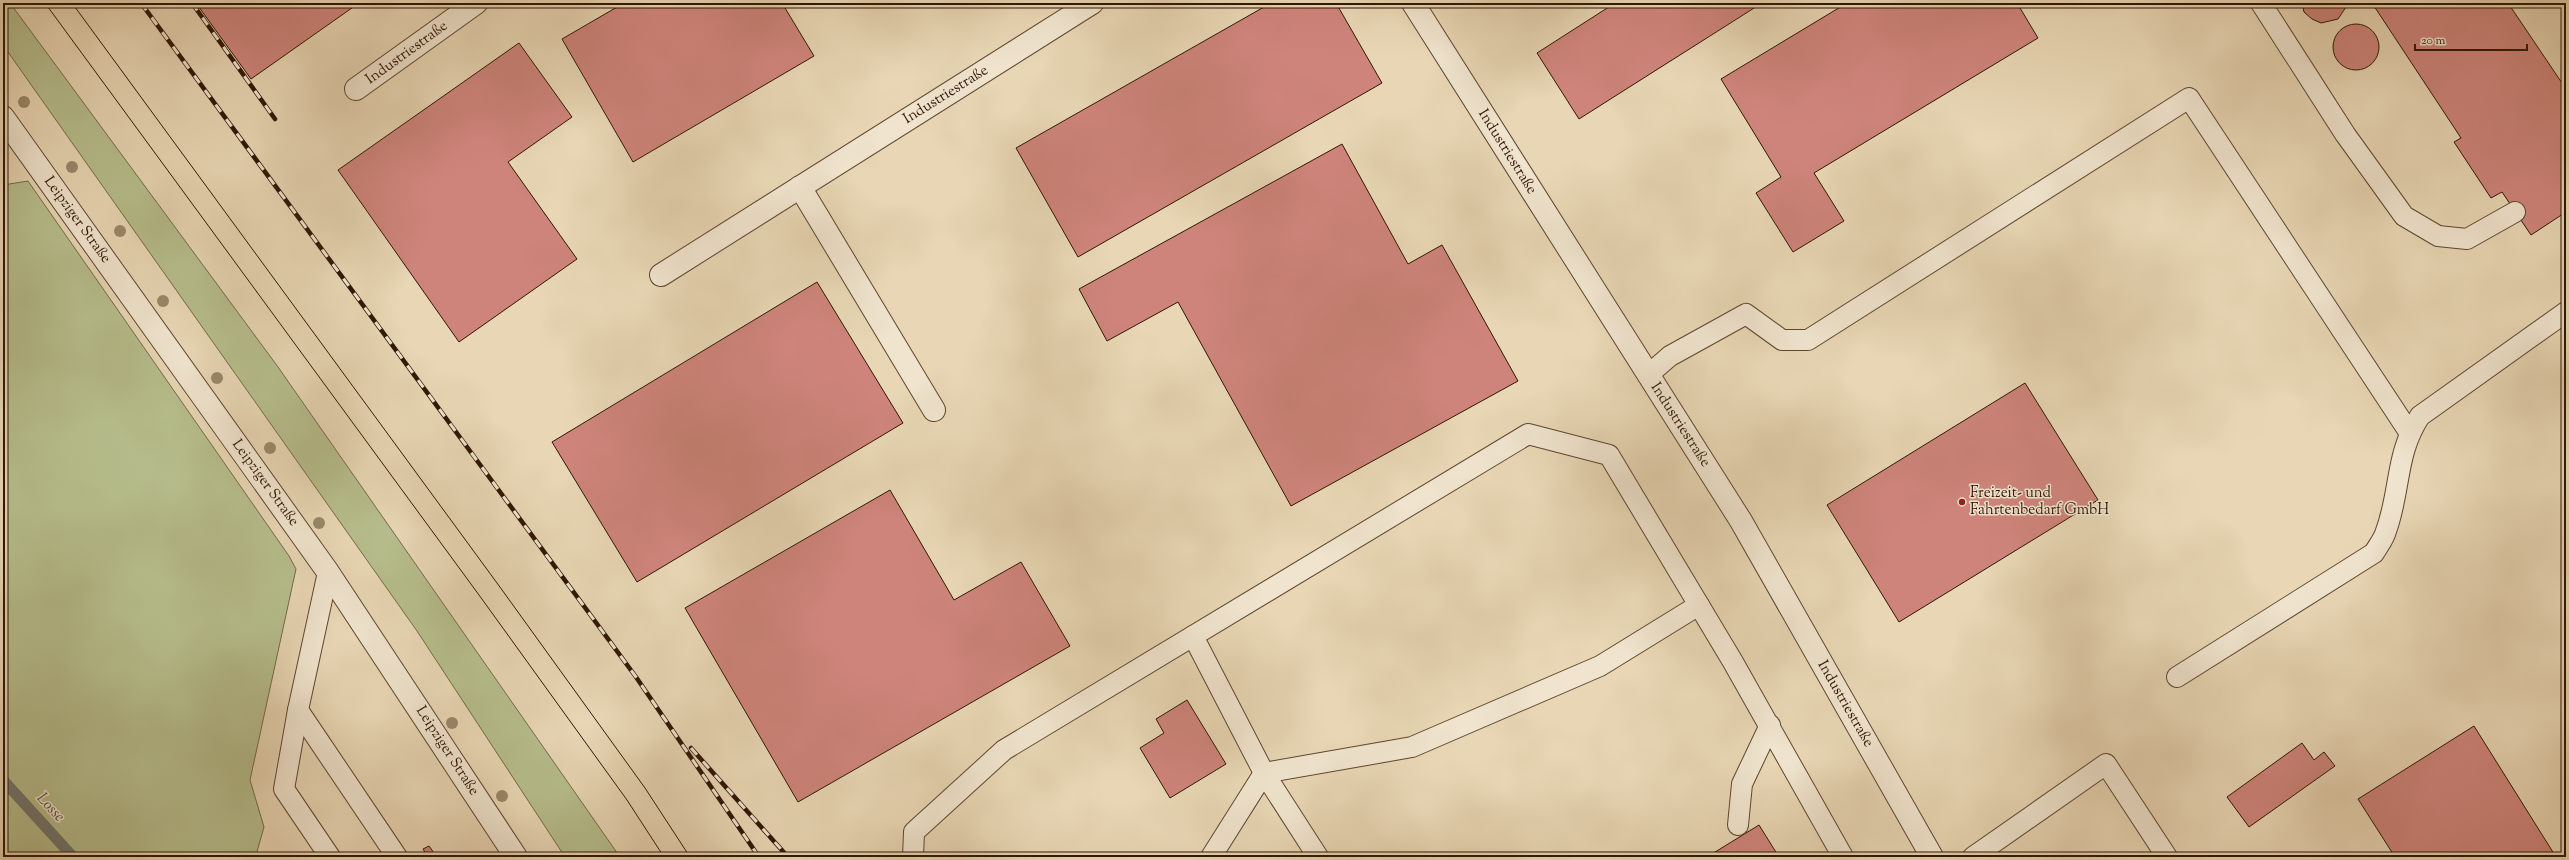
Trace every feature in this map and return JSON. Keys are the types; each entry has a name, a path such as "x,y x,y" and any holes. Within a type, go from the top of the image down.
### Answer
{"street":[{"name":"Industriestraße","path":"356,90 476,3"},
{"name":"Industriestraße","path":"661,275 1092,3"},
{"name":"Industriestraße","path":"1413,3 1741,521 1932,857"},
{"name":"Leipziger Straße","path":"3,117 328,572 516,857"},
{"path":"800,188 934,410"}],"lane":[{"path":"2261,3 2344,134 2404,216 2438,236 2467,239 2515,212"},
{"path":"1648,375 1670,356 1746,314 1782,340 1808,340 2189,98 2409,432"},
{"path":"2177,677 2374,553 2386,532 2395,497 2401,456 2409,432 2420,416 2566,312"},
{"path":"913,857 914,832 1004,750 1528,434 1608,455 1700,605 1843,857"},
{"path":"328,572 298,710 284,789 330,857"},
{"path":"1211,857 1264,773 1412,747 1600,666 1700,605"},
{"path":"1193,636 1264,773 1318,857"},
{"path":"298,710 397,857"},
{"path":"1738,826 1742,784 1770,726"},
{"path":"1973,857 2106,764 2167,857"}],"green space":[{"path":"3,3 10,3 278,367 620,857 565,857 417,631 3,45"},
{"path":"28,181 289,556 296,569 250,780 264,827 256,855 257,857 3,857 3,185"}],"building":[{"path":"196,3 359,3 251,79"},
{"path":"624,3 782,3 814,56 633,162 562,39"},
{"path":"1271,3 1336,3 1382,83 1078,257 1016,148"},
{"path":"1615,3 1762,3 1579,119 1537,53"},
{"path":"1847,3 2017,3 2038,38 1814,173 1844,221 1793,252 1756,193 1781,177 1721,79"},
{"path":"2302,3 2348,4 2338,19 2321,23 2312,19 2304,12"},
{"path":"2372,3 2508,3 2566,89 2566,212 2531,235 2502,192 2491,198 2454,142 2461,138"},
{"path":"2352,24 2360,24 2369,28 2375,34 2379,47 2375,60 2369,66 2360,70 2352,70 2343,66 2337,60 2333,51 2333,43 2337,34 2343,28"},
{"path":"519,43 572,117 508,162 577,259 459,342 338,170"},
{"path":"1342,144 1408,264 1442,245 1518,381 1291,506 1178,302 1107,341 1079,289"},
{"path":"817,282 903,423 637,582 552,442"},
{"name":"Freizeit- und Fahrtenbedarf GmbH","path":"2025,383 2098,500 1899,622 1827,505"},
{"path":"890,490 954,600 1021,562 1070,646 798,802 685,608"},
{"path":"1187,700 1226,764 1170,798 1140,748 1164,733 1156,719"},
{"path":"2474,726 2556,857 2395,857 2358,799"},
{"path":"2302,743 2314,760 2324,752 2335,766 2249,827 2227,797"},
{"path":"1759,825 1779,857 1707,857"},
{"path":"429,846 437,857 428,857 423,849"}],"waterway":[{"name":"Losse","path":"3,780 73,857"}],"tram line":[{"path":"45,3 479,595 627,800 664,857"},
{"path":"72,3 497,583 645,788 690,857"}],"railway":[{"path":"141,3 636,677 759,857"},
{"path":"192,3 275,119"},
{"path":"691,748 788,857"}],"place":[{"name":"Freizeit- und Fahrtenbedarf GmbH","path":"1962,502"}]}
